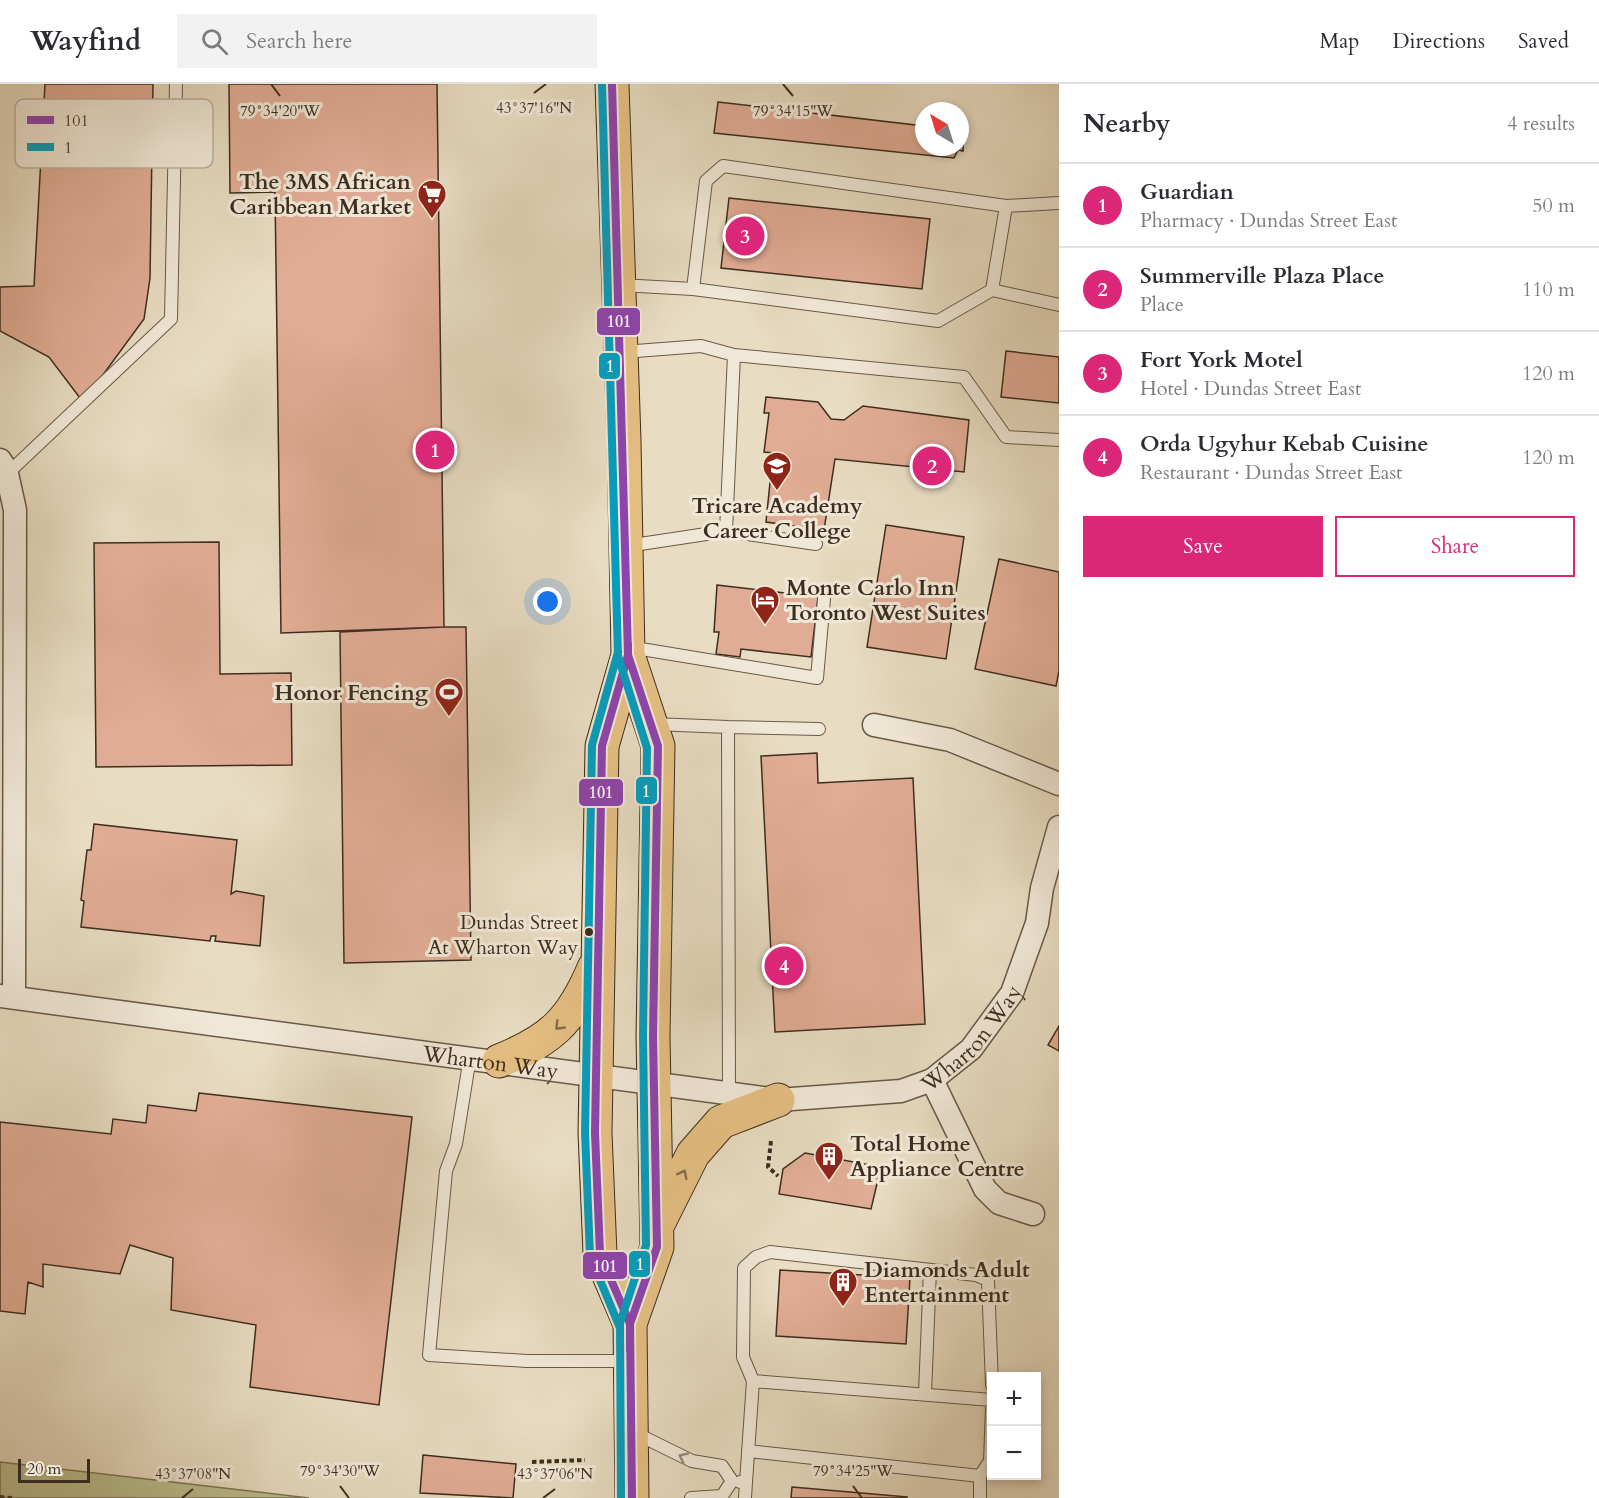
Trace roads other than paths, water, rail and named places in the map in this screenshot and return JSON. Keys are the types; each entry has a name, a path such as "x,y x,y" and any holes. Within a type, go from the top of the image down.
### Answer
{"main road":[{"path":"612,84 628,651 658,746 653,1036 656,1083 657,1247 630,1324 632,1498"},
{"path":"628,651 602,746 595,1075 600,1254 630,1324"},
{"path":"485,1059 532,1048 560,1026 583,994 598,958"},
{"path":"657,1226 693,1154 721,1122 778,1100"}],"street":[{"path":"4,467 15,510 7,775 7,996"},
{"path":"874,724 950,740 1059,784"},
{"name":"Wharton Way","path":"7,996 778,1100 901,1091 932,1080 971,1049 1012,993 1050,885 1059,827"},
{"path":"932,1080 985,1189 999,1203 1033,1214"}],"lane":[{"path":"176,84 176,99"},
{"path":"693,289 706,181 723,166 1006,206 1059,203"},
{"path":"4,467 171,319 174,168"},
{"path":"993,290 1006,206"},
{"path":"619,285 693,289 938,321 993,290 1059,304"},
{"path":"621,352 701,346 734,355 963,377 1006,437 1059,440"},
{"path":"726,531 734,355"},
{"path":"626,546 726,531 816,544"},
{"path":"628,651 817,678 824,599"},
{"path":"651,724 819,729"},
{"path":"728,727 729,1092"},
{"path":"485,1059 446,1171 429,1355 526,1361 630,1361"},
{"path":"746,1498 753,1381 743,1357 744,1268 756,1257 770,1252 976,1275 988,1280 992,1372"},
{"path":"925,1395 930,1270"},
{"path":"753,1381 987,1400"},
{"path":"980,1498 980,1476 990,1461 991,1426"},
{"path":"631,1431 692,1461 722,1466 732,1481"},
{"path":"748,1451 980,1476"},
{"path":"732,1481 746,1482"},
{"path":"691,1498 722,1496 732,1481"}],"place":[{"name":"The 3MS African Caribbean Market","path":"432,220"},
{"name":"Fort York Motel","path":"745,236"},
{"name":"Guardian","path":"435,450"},
{"name":"Summerville Plaza Place","path":"932,466"},
{"name":"Tricare Academy Career College","path":"777,492"},
{"name":"Monte Carlo Inn Toronto West Suites","path":"765,626"},
{"name":"Honor Fencing","path":"449,718"},
{"name":"Dundas Street At Wharton Way","path":"589,932"},
{"name":"Orda Ugyhur Kebab Cuisine","path":"784,966"},
{"name":"Total Home Appliance Centre","path":"829,1182"},
{"name":"Diamonds Adult Entertainment","path":"843,1308"}]}
